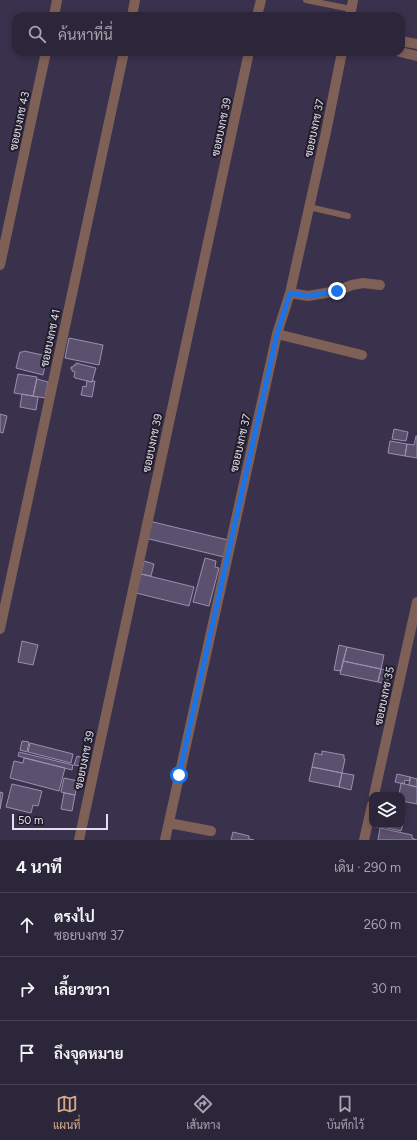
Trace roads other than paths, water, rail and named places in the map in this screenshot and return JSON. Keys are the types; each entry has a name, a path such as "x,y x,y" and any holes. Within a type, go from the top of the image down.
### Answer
{"street":[{"path":"55,12 57,0"},
{"path":"133,12 135,0"},
{"path":"258,12 261,0"},
{"path":"405,41 417,44"},
{"path":"405,53 417,56"},
{"name":"ซอยบงกช 43","path":"0,265 45,56"},
{"name":"ซอยบงกช 41","path":"0,629 123,56"},
{"name":"ซอยบงกช 39","path":"79,840 248,56"},
{"name":"ซอยบงกช 37","path":"165,840 277,334 290,293 341,56"},
{"path":"290,293 308,296 337,291 352,284 363,283 380,285"},
{"path":"277,334 362,355"},
{"name":"ซอยบงกช 35","path":"375,792 417,602"},
{"path":"364,840 369,818"},
{"path":"169,823 211,831"}],"lane":[{"path":"306,0 352,8"},
{"path":"309,207 348,216"}]}
